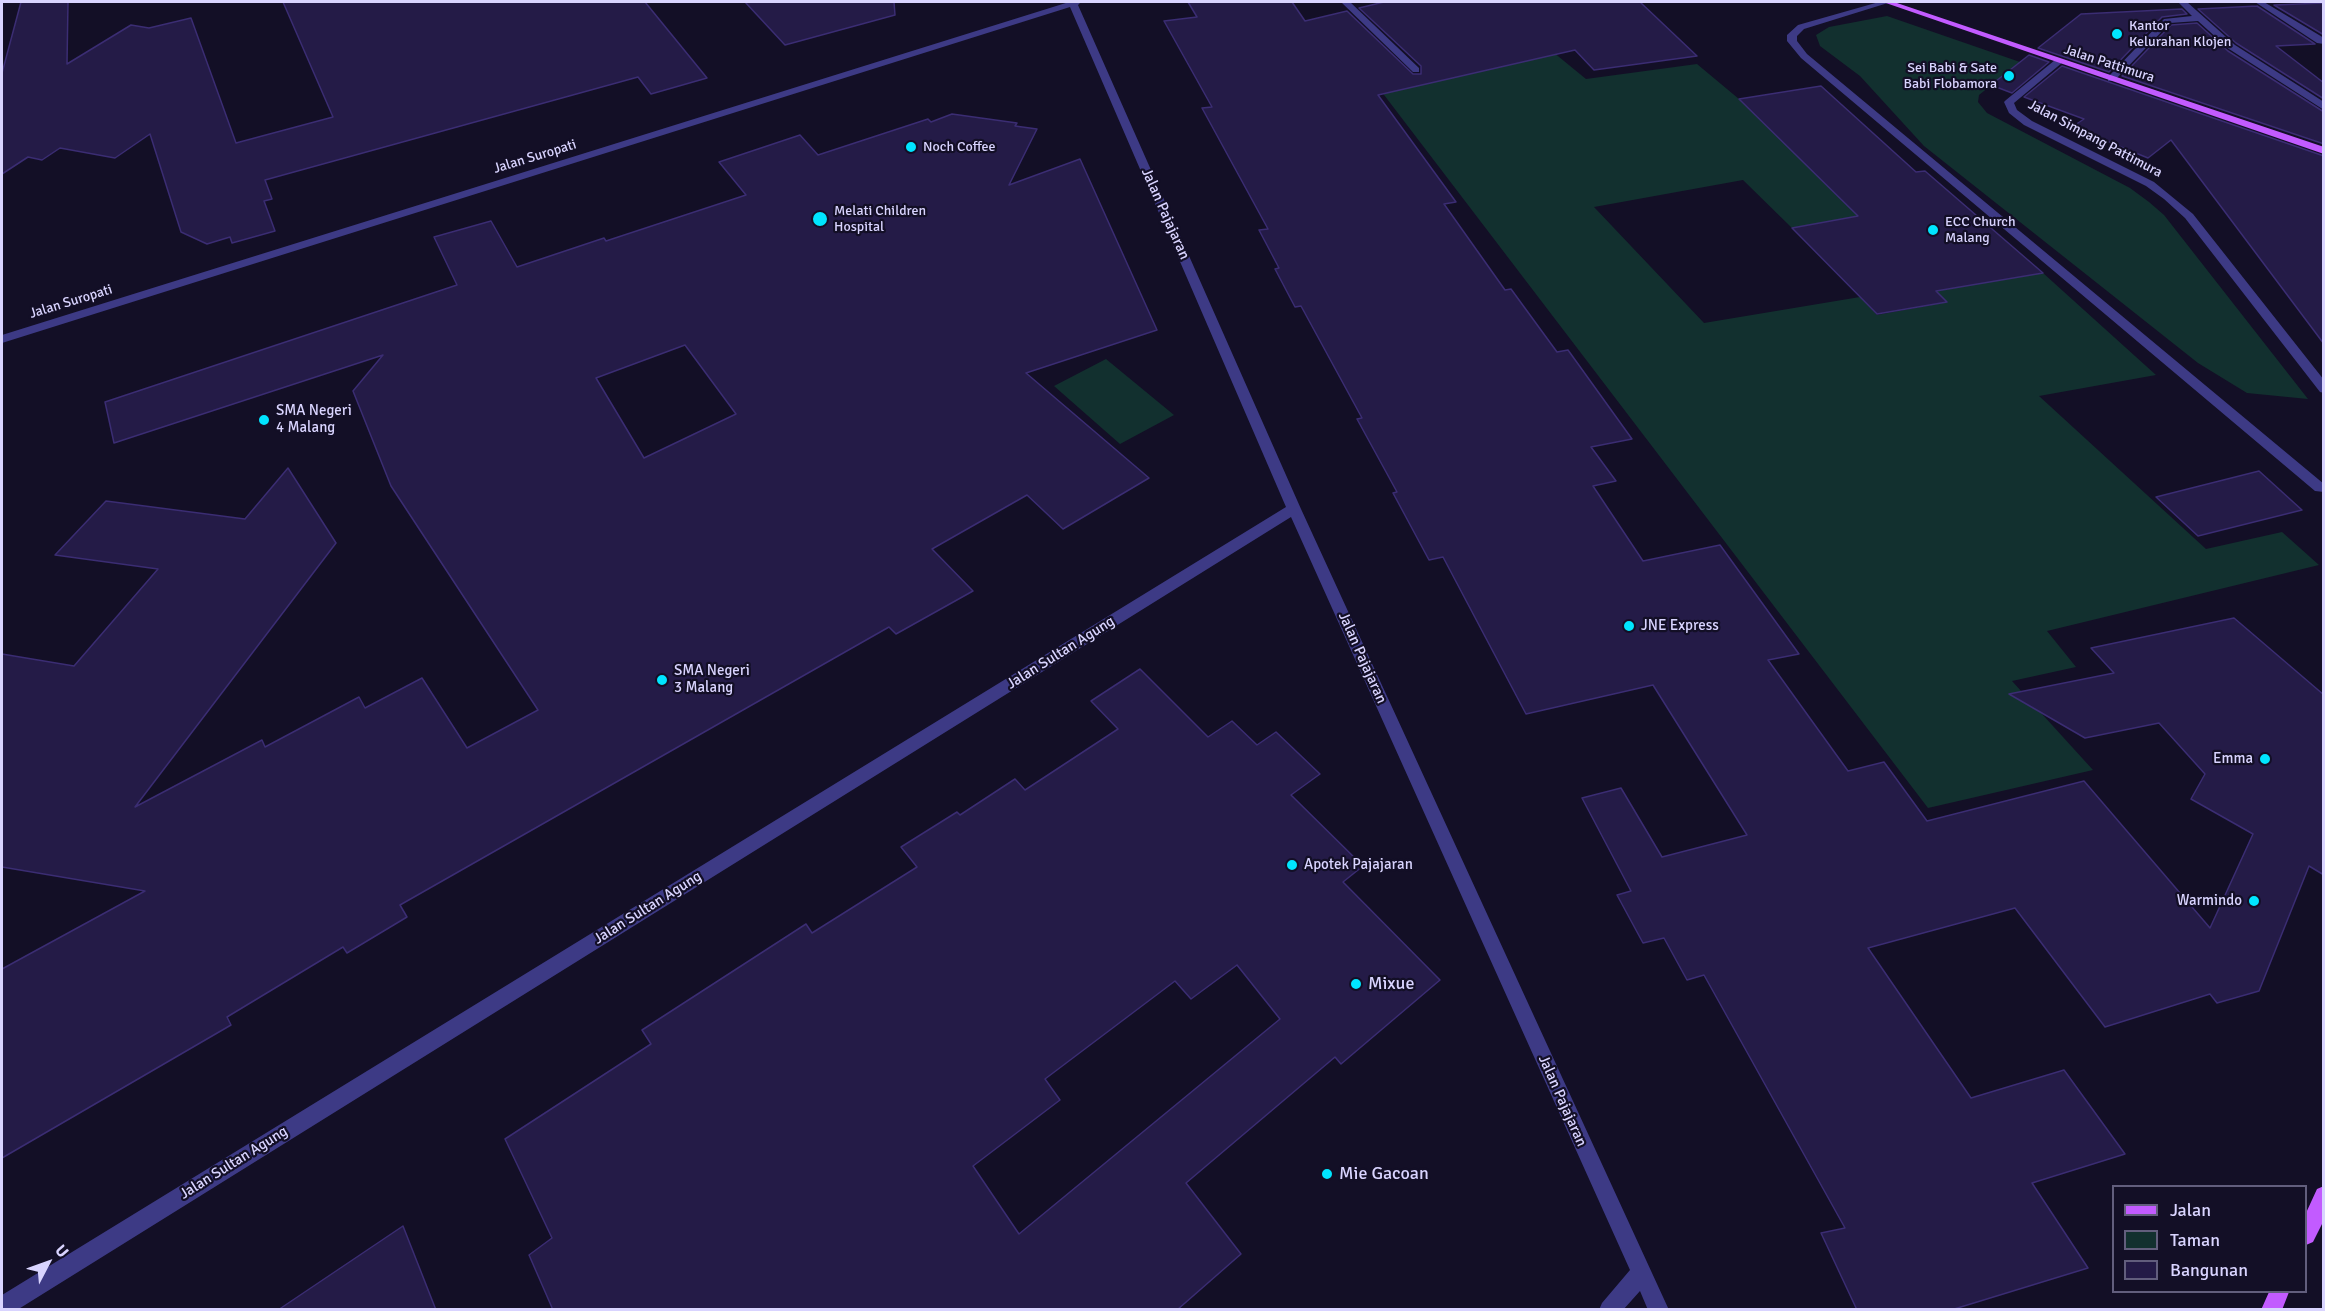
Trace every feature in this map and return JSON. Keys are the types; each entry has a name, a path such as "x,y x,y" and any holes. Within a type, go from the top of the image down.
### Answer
{"main road":[{"name":"Jalan Pattimura","path":"1887,2 2324,151"},
{"path":"2307,1233 2324,1196"},
{"path":"2271,1310 2279,1293"}],"street":[{"name":"Jalan Suropati","path":"2,339 1075,2"},
{"name":"Jalan Pajajaran","path":"1075,2 1294,509 1659,1310"},
{"path":"1345,2 1416,70"},
{"path":"1887,2 1801,27 1792,35 1792,41 1804,56 2320,488"},
{"path":"2182,2 2232,47 2324,107"},
{"path":"2259,2 2320,41 2324,41"},
{"path":"2111,79 2167,21 2199,18"},
{"name":"Jalan Simpang Pattimura","path":"2058,62 2009,102 2013,111 2028,123 2150,184 2168,197 2189,216 2324,389"},
{"name":"Jalan Sultan Agung","path":"2,1307 1294,509"},
{"path":"1609,1310 1641,1274"}],"green space":[{"path":"1887,16 2020,62 1979,95 1978,102 1987,113 2130,188 2164,215 2308,399 2247,393 2198,363 1924,146 1860,76 1820,46 1816,35 1829,27"},
{"path":"1553,52 1586,79 1697,64 1739,99 1858,216 1792,228 1743,180 1594,207 1704,323 1860,297 1877,315 1947,302 1936,291 2043,273 2156,375 2039,396 2206,549 2282,532 2319,565 2047,631 2076,667 2012,681 2093,770 1928,808 1378,87"},
{"path":"1106,359 1174,415 1120,444 1054,386"}],"building":[{"path":"21,2 68,2 67,64 131,25 149,28 191,18 236,143 333,117 283,2 645,2 707,78 651,94 638,77 265,180 272,199 264,201 275,231 232,243 230,237 207,244 181,232 150,134 115,158 60,148 42,160 28,157 2,174 2,73"},
{"path":"745,2 894,2 895,15 785,45"},
{"path":"1188,2 1292,2 1305,21 1347,11 1413,74 1421,74 1421,66 1359,8 1384,2 1640,2 1697,56 1594,70 1575,50 1378,95 1456,202 1444,204 1505,290 1511,289 1557,352 1568,350 1632,439 1591,447 1616,481 1593,486 1643,561 1720,545 1799,654 1768,660 1848,771 1884,762 1927,821 2084,781 2210,928 2253,834 2191,799 2205,774 2159,723 2085,738 2009,694 2114,673 2091,648 2234,618 2324,695 2324,875 2309,866 2259,991 2217,1003 2210,994 2105,1027 2015,908 1868,948 1971,1098 2064,1070 2125,1154 2032,1183 2088,1268 1951,1310 1857,1310 1821,1233 1845,1228 1704,975 1687,980 1664,938 1643,943 1617,895 1631,891 1582,798 1621,788 1662,857 1747,835 1653,685 1526,714 1443,557 1429,560 1393,493 1397,492 1357,419 1362,418 1301,306 1295,307 1275,269 1279,268 1259,230 1268,229 1202,108 1212,107 1164,21 1197,17"},
{"path":"2324,3 2324,35 2274,5"},
{"path":"2257,6 2315,44 2276,46 2324,83 2324,99 2236,43 2198,9"},
{"name":"Kantor Kelurahan Klojen","path":"2182,9 2187,14 2162,17 2109,72 2038,48 2081,14"},
{"path":"2197,23 2228,51 2324,112 2324,144 2122,76 2171,25"},
{"path":"2029,55 2049,62 2012,93 1991,85"},
{"path":"2062,66 2324,156 2324,344 2171,140 2148,158 2072,127 2084,119 2024,97"},
{"path":"1821,86 1916,172 1925,171 2043,273 1936,291 1947,302 1877,314 1792,228 1858,216 1739,99"},
{"path":"952,114 1017,123 1015,126 1037,129 1009,185 1080,159 1157,330 1026,373 1149,478 1063,529 1027,495 932,549 973,591 896,634 889,627 400,905 407,917 347,953 343,947 227,1017 231,1025 2,1158 2,969 145,891 2,867 2,654 74,666 158,569 55,555 106,501 245,519 288,468 336,543 135,807 262,740 265,747 359,697 365,708 422,678 467,748 538,710 391,486 353,391 383,355 114,443 105,402 457,285 434,237 491,221 517,267 604,238 606,241 746,195 719,162 800,135 818,155 928,119 931,122","holes":["685,345 736,414 644,458 596,378"]},
{"path":"2259,471 2302,510 2198,536 2156,497"},
{"path":"1140,669 1208,737 1232,721 1257,745 1276,732 1320,774 1291,795 1363,866 1343,882 1440,980 1341,1064 1335,1057 1186,1183 1241,1254 1177,1310 553,1310 529,1255 552,1238 505,1139 651,1044 642,1030 806,924 812,933 917,867 901,847 957,812 960,815 1015,779 1025,790 1118,729 1091,701","holes":["1237,965 1280,1019 1019,1234 973,1166 1060,1100 1045,1079 1175,981 1191,999"]},
{"path":"403,1226 436,1310 278,1310"}],"place":[{"name":"Kantor Kelurahan Klojen","path":"2117,34"},
{"name":"Sei Babi & Sate Babi Flobamora","path":"2009,76"},
{"name":"Noch Coffee","path":"911,147"},
{"name":"Melati Children Hospital","path":"820,219"},
{"name":"ECC Church Malang","path":"1933,230"},
{"name":"SMA Negeri 4 Malang","path":"264,420"},
{"name":"JNE Express","path":"1629,626"},
{"name":"SMA Negeri 3 Malang","path":"662,680"},
{"name":"Emma","path":"2265,759"},
{"name":"Apotek Pajajaran","path":"1292,865"},
{"name":"Warmindo","path":"2254,901"},
{"name":"Mixue","path":"1356,984"},
{"name":"Mie Gacoan","path":"1327,1174"}]}
